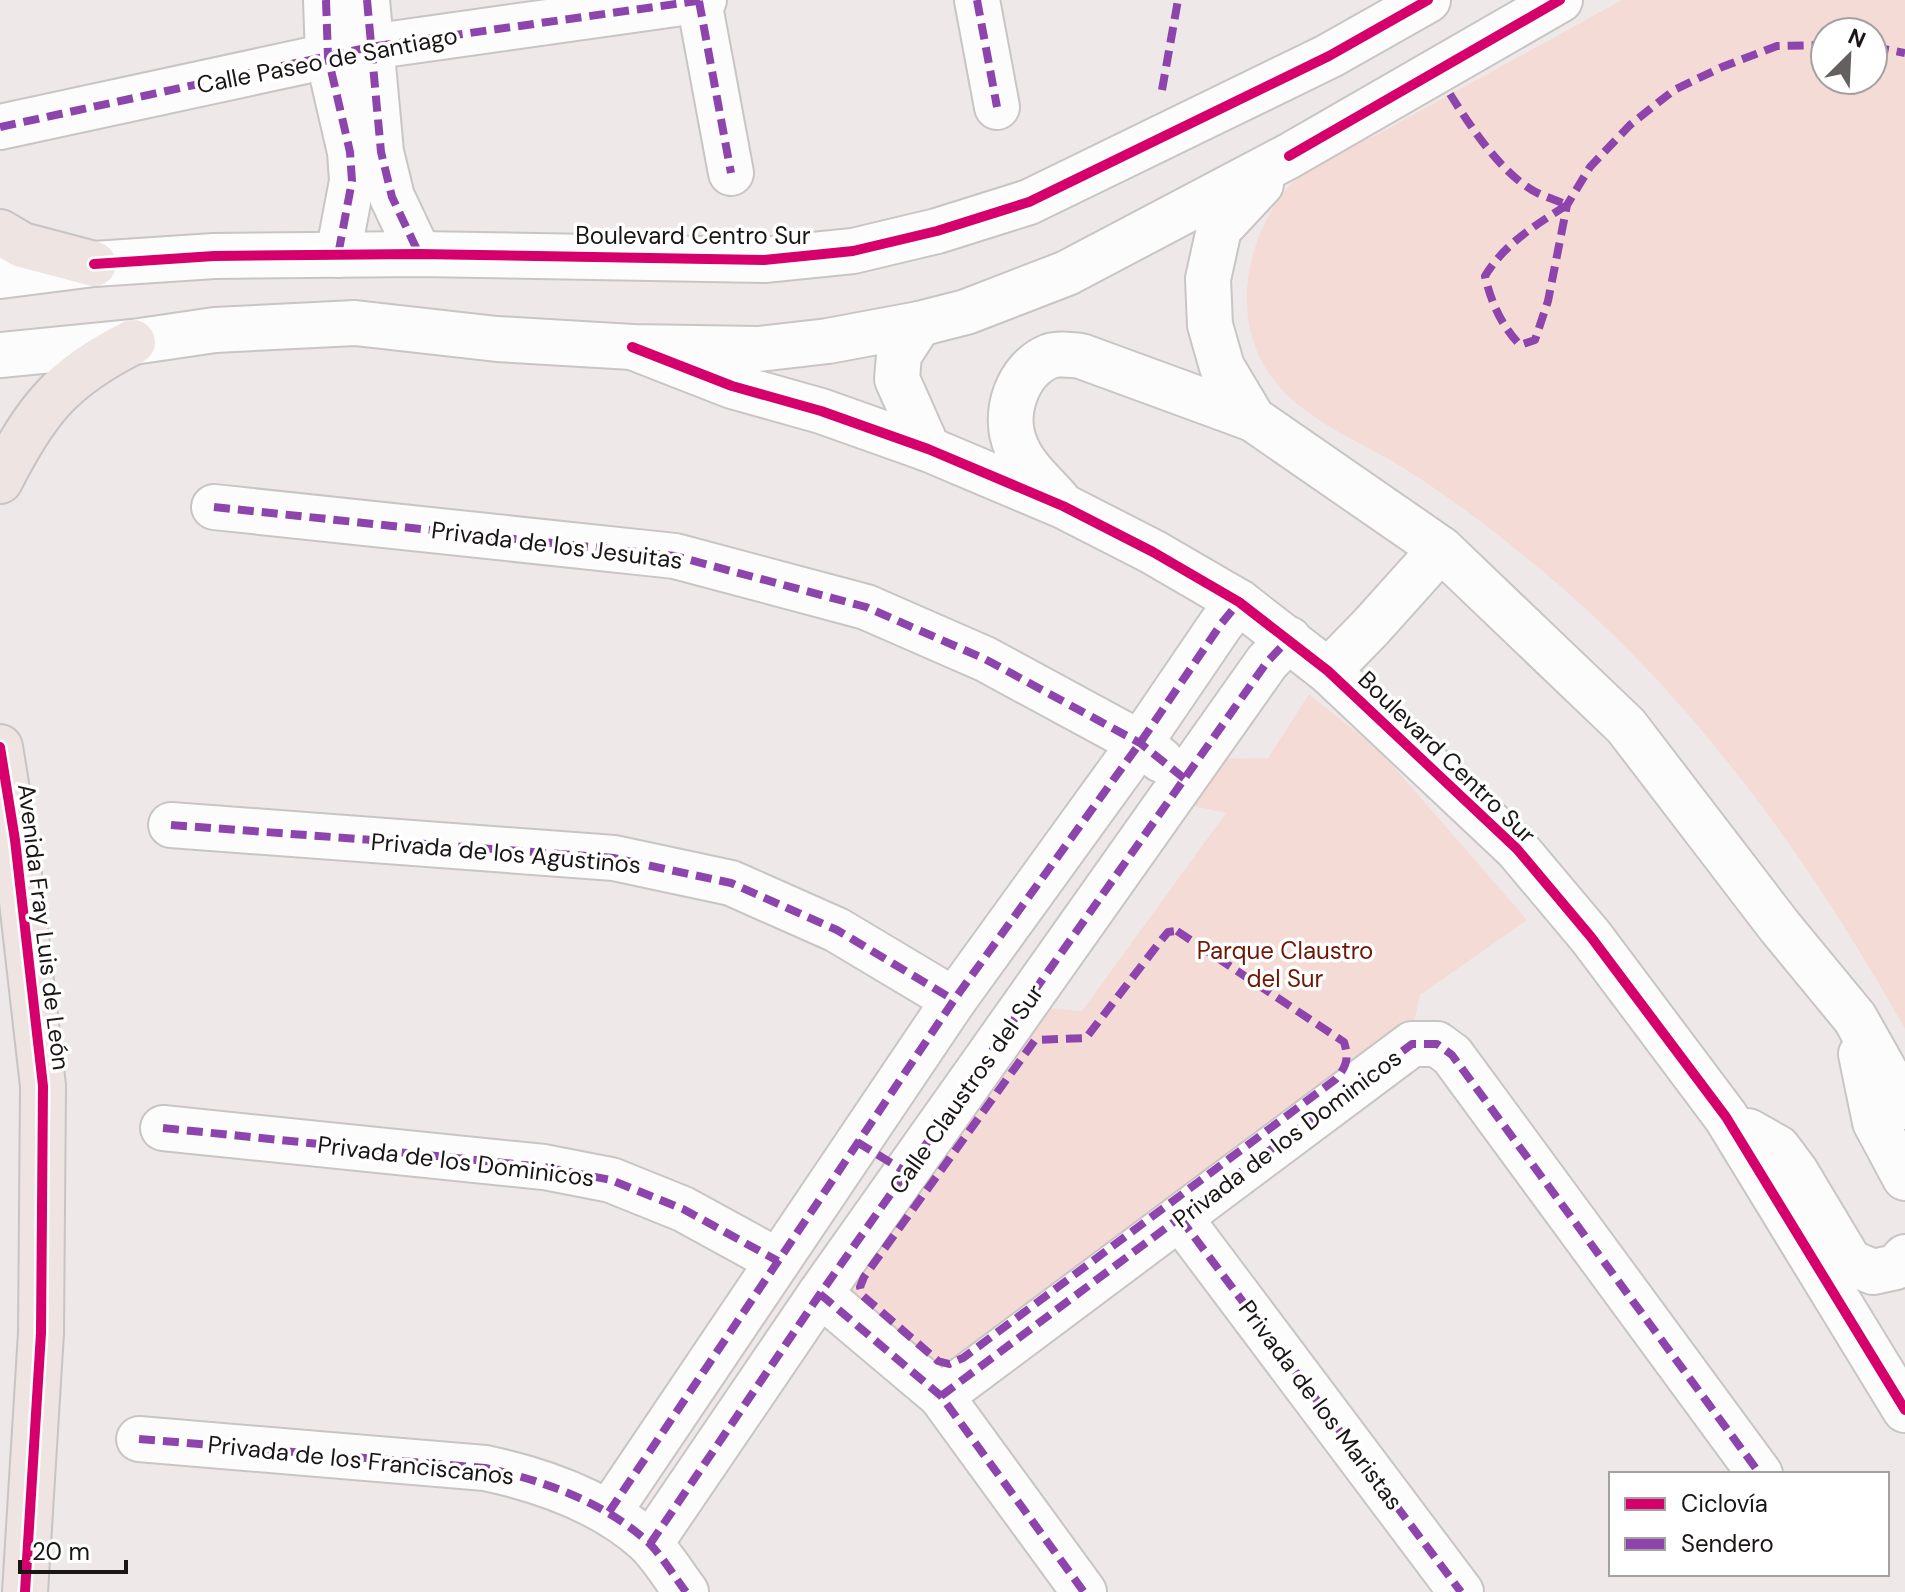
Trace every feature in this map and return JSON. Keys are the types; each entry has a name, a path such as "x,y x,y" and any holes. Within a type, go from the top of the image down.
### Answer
{"main road":[{"path":"0,232 22,245 94,264"},
{"path":"0,481 25,432 63,386 96,361 133,342"},
{"name":"Avenida Fray Luis de León","path":"0,747 15,840 43,1086 41,1333 25,1592"}],"street":[{"path":"326,0 328,57 350,152 352,181 338,255"},
{"path":"367,0 381,152 401,217 419,254"},
{"path":"702,0 731,173"},
{"name":"Calle Paseo de Santiago","path":"0,127 370,47 702,0"},
{"path":"977,0 997,107"},
{"name":"Boulevard Centro Sur","path":"0,276 94,264 214,256 419,254 764,260 853,251 937,231 1029,202 1329,56 1428,0"},
{"path":"0,355 133,342 215,330 355,323 497,339 632,347 758,349 828,341 919,324 966,312 1067,273 1289,156 1560,0"},
{"path":"1253,419 1222,367 1210,325 1208,279 1219,229 1289,156"},
{"path":"919,324 899,355 897,379 928,449"},
{"name":"Boulevard Centro Sur","path":"632,347 732,386 821,411 928,449 1063,506 1153,552 1239,602 1328,671 1517,849 1591,937 1726,1117 1905,1410"},
{"path":"1063,506 1027,467 1015,446 1011,430 1012,403 1019,384 1034,366 1052,355 1081,356 1253,419 1441,549 1626,726 1780,927 1855,1018 1905,1107"},
{"name":"Privada de los Jesuitas","path":"214,507 675,556 866,607 985,659 1140,743 1185,779"},
{"path":"1328,671 1441,549"},
{"path":"609,1512 954,1000 1239,602"},
{"name":"Calle Claustros del Sur","path":"650,1544 906,1172 1267,662 1289,639"},
{"name":"Privada de los Agustinos","path":"171,825 614,858 731,883 837,930 954,1000"},
{"path":"1855,1018 1875,1122 1905,1178"},
{"name":"Privada de los Dominicos","path":"941,1396 1412,1044 1437,1044 1452,1055 1759,1472"},
{"path":"1726,1117 1778,1148 1796,1172 1850,1262 1873,1272 1896,1267 1905,1257"},
{"name":"Privada de los Dominicos","path":"163,1128 544,1167 611,1180 683,1209 778,1261"},
{"path":"857,1142 906,1172"},
{"name":"Privada de los Maristas","path":"1180,1218 1461,1592"},
{"path":"820,1294 941,1396 1084,1592"},
{"name":"Privada de los Franciscanos","path":"139,1439 485,1468 526,1477 609,1512 650,1544 686,1592"}],"green space":[{"path":"1622,0 1905,0 1905,1029 1868,965 1787,841 1696,724 1647,669 1595,617 1490,529 1422,480 1310,414 1278,385 1265,367 1249,325 1247,303 1252,258 1269,215 1291,185 1314,166"},
{"name":"Parque Claustro del Sur","path":"1309,694 1381,752 1527,920 1420,995 1410,1041 941,1396 820,1294 1024,1006 1082,1011 1226,813 1171,801 1200,759 1268,758"}],"marked path":[{"path":"326,0 328,57 350,152 352,181 338,255"},
{"path":"367,0 381,152 392,197 419,254"},
{"path":"0,127 370,47 704,0"},
{"path":"977,0 997,107"},
{"path":"1162,90 1178,0"},
{"path":"699,1 731,173"},
{"path":"1567,205 1590,167 1630,125 1674,90 1777,46 1809,45"},
{"path":"1889,50 1905,53"},
{"path":"1450,94 1476,133 1508,171 1532,190 1567,205"},
{"path":"1567,205 1548,301 1535,340 1520,345 1498,313 1485,276 1512,244 1567,205"},
{"path":"214,507 675,556 866,607 985,659 1140,743 1185,779"},
{"path":"609,1512 954,1000 1239,602"},
{"path":"650,1544 820,1294 1267,662 1289,639"},
{"path":"171,825 614,858 731,883 837,930 954,1000"},
{"path":"1177,931 1344,1042 1347,1057 1343,1070 1336,1079 963,1358 949,1364 938,1361 862,1295 860,1287 864,1277 1035,1040 1086,1038 1168,932 1177,931"},
{"path":"941,1396 1412,1044 1437,1044 1452,1055 1759,1472"},
{"path":"163,1128 544,1167 611,1180 683,1209 778,1261"},
{"path":"857,1142 906,1172"},
{"path":"1180,1218 1461,1592"},
{"path":"820,1294 941,1396 1084,1592"},
{"path":"139,1439 485,1468 528,1479 571,1494 631,1528 648,1542 686,1592"}],"cycle path":[{"path":"94,264 214,256 419,254 764,260 853,251 937,231 1029,202 1329,56 1428,0"},
{"path":"1289,156 1560,0"},
{"path":"632,347 732,386 821,411 928,449 1063,506 1153,552 1239,602 1328,671 1517,849 1591,937 1726,1117 1905,1410"},
{"path":"0,747 15,840 43,1086 41,1333 25,1592"}]}
